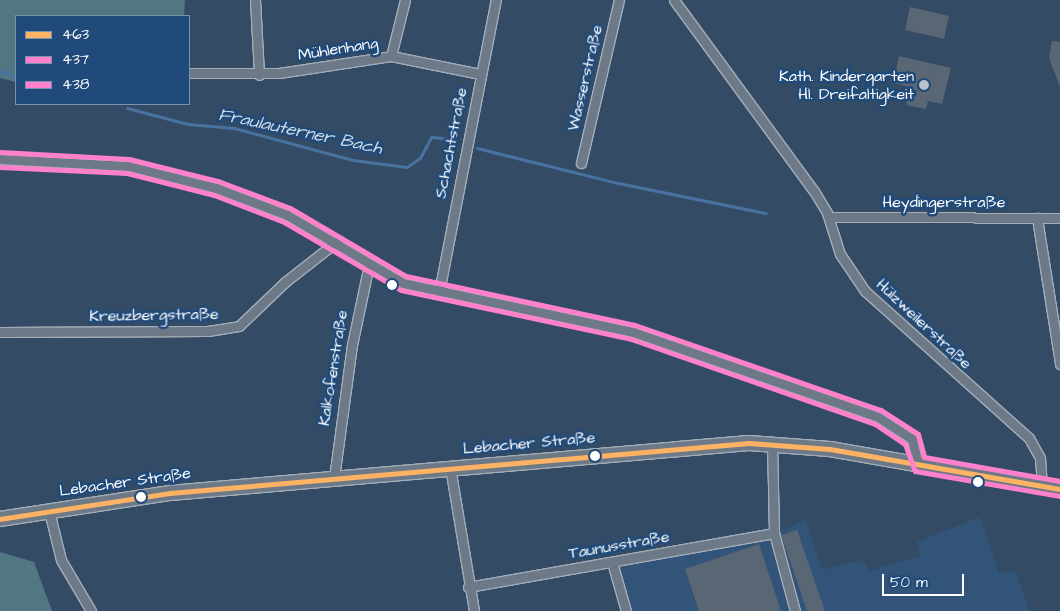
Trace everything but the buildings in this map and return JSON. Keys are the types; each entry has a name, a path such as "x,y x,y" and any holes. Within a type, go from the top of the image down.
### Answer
{"main road":[{"name":"Lebacher Straße","path":"0,519 170,493 716,444 772,443 918,464 1060,489"}],"street":[{"path":"255,0 259,75"},
{"path":"391,56 405,0"},
{"name":"Schachtstraße","path":"438,292 496,0"},
{"name":"Wasserstraße","path":"581,164 619,0"},
{"name":"Hülzweilerstraße","path":"674,0 814,191 829,217 840,254 877,304 1029,438 1040,458 1042,486"},
{"name":"Mühlenhang","path":"190,73 259,75 391,56 480,74"},
{"path":"0,159 104,163 181,177 287,215 403,283 438,292 633,332 831,399 901,428 912,438 918,464"},
{"name":"Heydingerstraße","path":"829,217 1060,218"},
{"path":"1037,218 1060,364"},
{"name":"Kreuzbergstraße","path":"0,332 208,331 240,326 285,282 336,242"},
{"name":"Kalkofenstraße","path":"334,478 352,345 369,264"},
{"path":"772,443 774,533 795,611"},
{"path":"450,467 468,587 474,611"},
{"path":"49,511 61,560 91,611"},
{"name":"Taunusstraße","path":"468,587 774,533"},
{"path":"612,562 626,611"}],"shaded area":[{"path":"980,517 999,573 1015,571 1030,611 630,611 618,567 763,538 806,520 822,570 863,560 869,571 921,556 917,542"}],"green space":[{"path":"0,0 185,0 184,15 15,15 15,82 0,78"},
{"path":"0,552 34,562 52,611 0,611"}],"waterway":[{"name":"Fraulauterner Bach","path":"0,71 15,77"},
{"name":"Fraulauterner Bach","path":"127,108 188,124 234,128 353,160 407,167 420,158 431,137 454,139"},
{"name":"Fraulauterner Bach","path":"477,148 613,182 766,213"}],"transit line":[{"name":"438","path":"0,152 129,159 218,181 290,208 406,276 635,325 881,410 918,434 924,457 1060,481"},
{"name":"437","path":"0,167 127,173 214,195 284,222 401,290 631,339 875,424 905,444 915,471 1059,496"},
{"name":"463","path":"0,519 170,493 749,443 830,449 1060,489"}],"place":[{"name":"Kath. Kindergarten Hl. Dreifaltigkeit","path":"924,85"}]}
